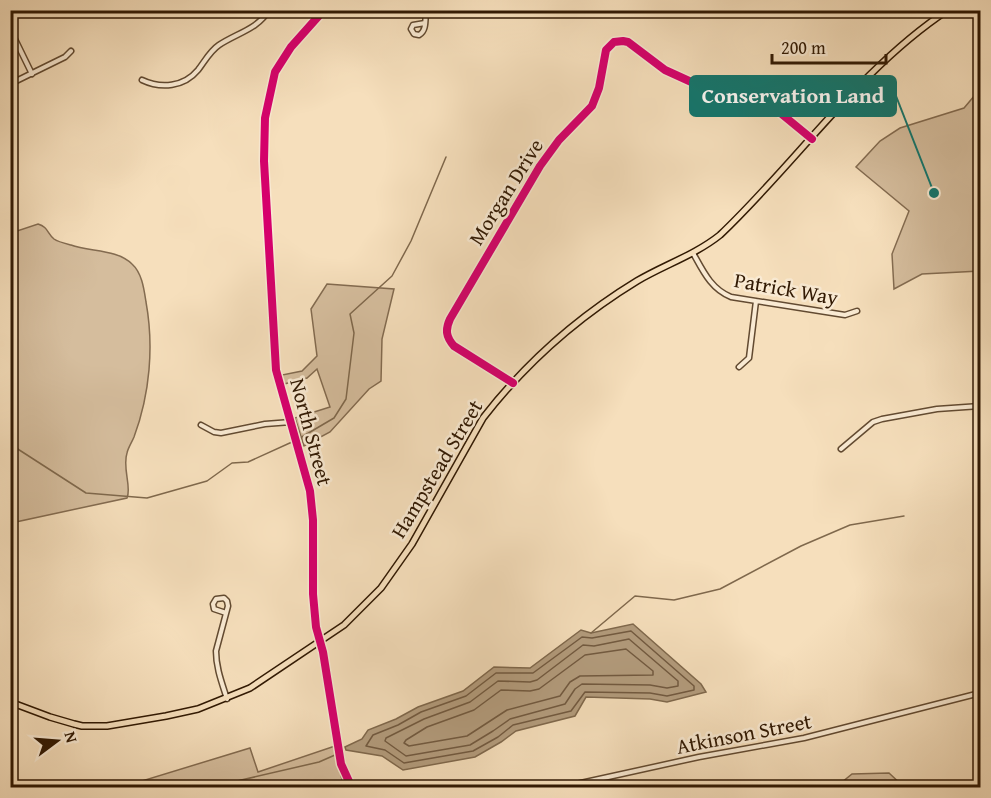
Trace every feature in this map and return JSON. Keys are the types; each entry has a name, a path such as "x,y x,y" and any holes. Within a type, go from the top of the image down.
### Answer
{"main road":[{"name":"Hampstead Street","path":"10,702 82,726 166,716 198,709 250,688 348,622 381,588 412,544 483,418 513,383 578,321 595,308 637,281 693,253 729,226 893,54 948,10"}],"street":[{"path":"142,80 150,84 166,86 184,81 192,76 219,45 260,23 269,10"},
{"name":"North Street","path":"324,10 291,46 281,60 272,80 264,118 265,172 275,358 279,387 291,422 311,501 316,627 341,764 352,788"},
{"path":"424,23 426,10"},
{"path":"10,28 32,74"},
{"name":"Morgan Drive","path":"513,383 454,346 448,338 446,328 540,166 559,140 592,106 599,88 605,53 609,45 620,41 628,42 665,70 734,101 767,102 812,139"},
{"path":"10,84 65,57 71,51"},
{"name":"Patrick Way","path":"693,253 708,280 723,294 845,315 857,311"},
{"path":"739,367 749,358 756,301"},
{"path":"841,449 873,422 882,419 937,409 981,406"},
{"path":"201,425 221,433 265,424 291,422"},
{"path":"226,614 214,609 213,604 216,599 222,597 228,604 226,614 216,656 227,699"},
{"name":"Atkinson Street","path":"558,788 706,756 804,738 981,693"},
{"path":"338,788 348,782"}],"shaded area":[{"path":"980,89 980,271 922,274 894,289 892,254 909,211 856,167 880,141 900,128 964,108"},
{"path":"38,224 58,241 119,256 132,264 143,287 150,336 149,370 144,404 126,459 127,498 11,523 11,233"},
{"path":"327,284 394,289 382,339 381,381 369,389 330,432 304,446 295,418 330,407 317,369 307,378 284,384 282,375 302,371 317,356 311,309"},
{"path":"335,746 342,780 333,787 132,787 132,784 250,748 258,772"},
{"path":"889,773 904,787 836,787 852,774"}],"water":[{"path":"633,624 701,684 706,692 667,702 650,699 586,697 575,716 516,731 475,757 403,770 382,756 346,750 345,747 362,739 368,730 418,707 463,691 494,667 530,668 581,630 591,633"}],"waterway":[{"path":"300,438 334,418 346,399 354,333 350,314 392,276 411,241 446,157"},
{"path":"10,444 86,493 147,498 207,481 232,463 248,462 292,442"},
{"path":"591,633 635,596 674,600 720,589 801,546 850,525 904,516"},
{"path":"207,788 319,762 335,755"}],"cycle path":[{"path":"324,10 291,47 275,72 265,118 264,161 276,370 310,491 316,627 323,652 341,764 352,788"},
{"path":"513,383 454,346 447,333 448,323 540,166 559,140 592,106 599,88 606,50 614,42 628,42 665,70 733,101 767,102 812,139"}],"place":[{"name":"Conservation Land","path":"934,193"}]}
